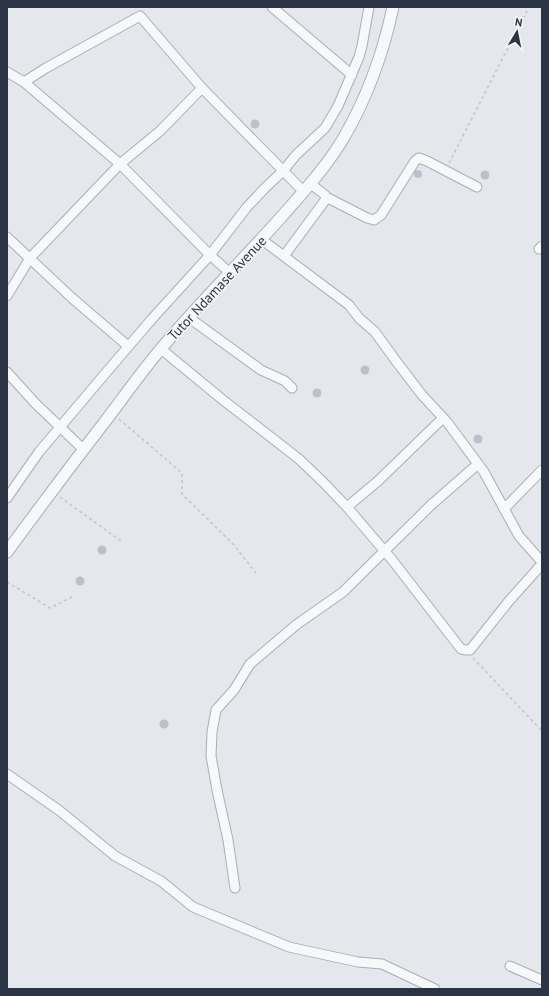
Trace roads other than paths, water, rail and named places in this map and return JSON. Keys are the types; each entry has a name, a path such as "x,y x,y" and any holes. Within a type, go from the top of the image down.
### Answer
{"street":[{"path":"272,7 352,75"},
{"path":"7,498 39,452 128,346 210,255 247,207 266,186 284,171 296,155 324,128 338,106 352,75 362,46 369,7"},
{"name":"Tutor Ndamase Avenue","path":"7,552 83,449 160,349 188,317 261,240 328,162 365,98 383,46 393,7"},
{"path":"24,82 46,68 140,16 202,88 284,171 307,188 367,218 374,220 381,215 416,159 422,159 446,170 477,187"},
{"path":"7,72 24,82 120,164 210,255 230,273"},
{"path":"7,296 30,258 120,164 160,131 202,88"},
{"path":"284,256 326,197"},
{"path":"7,237 72,298 128,346"},
{"path":"160,349 299,459 347,506 385,551 460,649 470,650 542,563 519,536 484,472 375,332 349,305 261,240"},
{"path":"188,317 261,370 285,381 292,388"},
{"path":"7,372 35,403 83,449"},
{"path":"347,506 378,481 443,418"},
{"path":"235,888 230,848 217,790 212,756 212,732 216,710 234,690 250,664 296,625 343,592 431,505 478,464"},
{"path":"504,509 542,470"},
{"path":"7,774 60,811 115,856 161,881 193,907 289,947 358,962 382,964 435,989"},
{"path":"510,966 542,980"}]}
